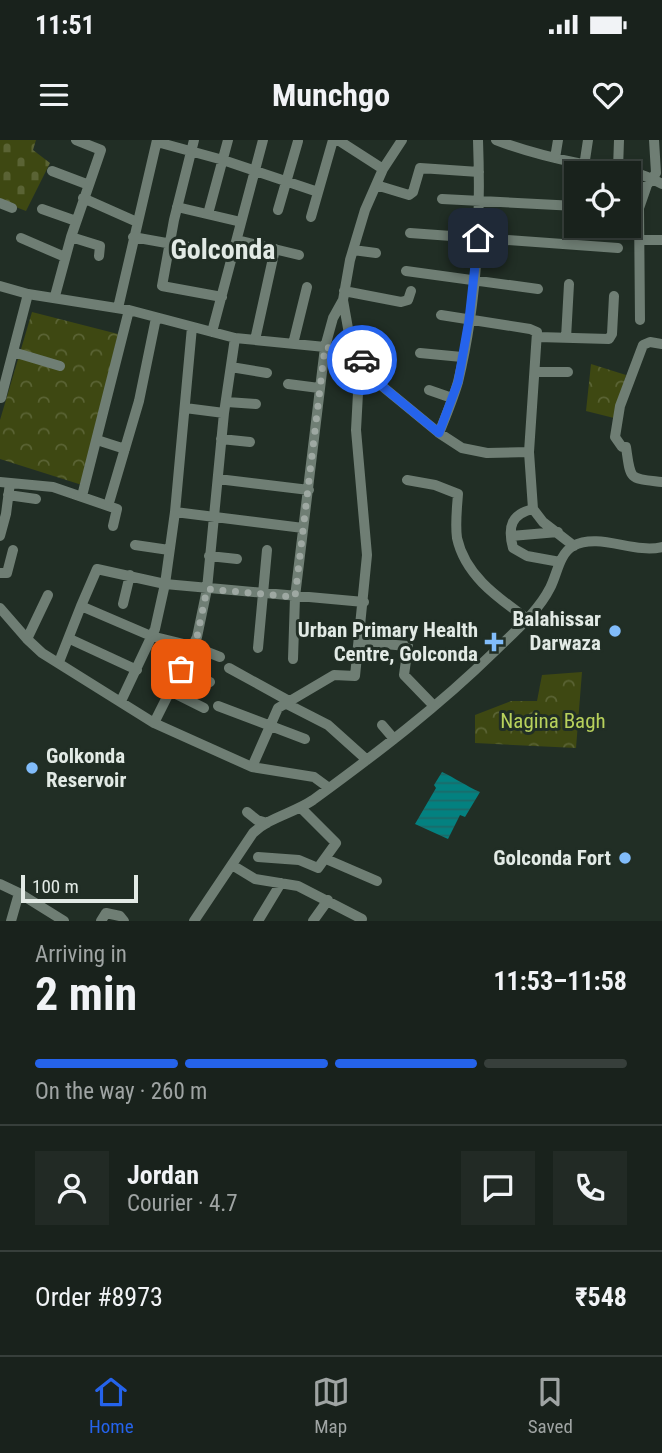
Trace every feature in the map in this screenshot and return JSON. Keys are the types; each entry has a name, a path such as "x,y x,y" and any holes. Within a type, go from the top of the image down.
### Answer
{"street":[{"path":"55,296 83,198 101,150 76,140"},
{"path":"194,140 177,207 162,286 222,297"},
{"path":"208,214 228,140"},
{"path":"212,332 263,140"},
{"path":"312,217 335,140 383,169"},
{"path":"293,659 295,597 325,347 333,318 344,296 353,250 376,185 402,140"},
{"path":"439,433 458,382 469,320 478,238 478,140"},
{"path":"496,140 533,146 564,161"},
{"path":"555,158 558,140"},
{"path":"585,161 588,140"},
{"path":"618,161 619,140"},
{"path":"641,196 656,173 654,140"},
{"path":"82,496 123,309 133,237 157,141 318,191"},
{"path":"278,209 298,141"},
{"path":"376,185 409,195 413,192 420,168 479,172"},
{"path":"52,171 89,186"},
{"path":"641,173 662,184"},
{"path":"83,198 137,222"},
{"path":"442,199 564,205"},
{"path":"0,203 12,208"},
{"path":"177,207 241,222"},
{"path":"41,209 76,221"},
{"path":"410,233 618,248"},
{"path":"71,237 100,246 99,256"},
{"path":"133,237 233,255"},
{"path":"21,239 65,257"},
{"path":"237,240 299,255"},
{"path":"640,320 641,240 662,240"},
{"path":"255,340 275,249"},
{"path":"353,250 376,254"},
{"path":"406,271 538,289"},
{"path":"566,338 569,284"},
{"path":"0,286 28,294 55,296 123,309 235,338 325,347 360,356"},
{"path":"293,344 307,287"},
{"path":"344,296 401,302 408,300 411,291"},
{"path":"1,398 28,294"},
{"path":"344,296 349,334 377,382 439,433 462,448 487,453 529,452"},
{"path":"538,337 611,337 614,296"},
{"path":"440,315 533,330 538,337 529,452 533,509 543,522 574,546"},
{"path":"108,506 139,401 156,318"},
{"path":"121,701 155,629 165,584 175,512 192,327"},
{"path":"154,723 197,637 207,589 221,439 235,338"},
{"path":"662,344 650,342 643,345 620,406 615,437 622,447 626,447 630,474 634,479 662,482"},
{"path":"0,351 60,366"},
{"path":"420,353 462,357"},
{"path":"252,767 278,708 334,675 355,676 367,555 356,430 360,356"},
{"path":"231,368 267,373"},
{"path":"535,372 568,372"},
{"path":"288,384 320,388"},
{"path":"429,390 452,398"},
{"path":"185,408 225,408 256,404"},
{"path":"221,439 250,442"},
{"path":"96,440 125,449"},
{"path":"218,479 309,490"},
{"path":"407,480 435,485 458,494 457,537 465,558 489,591 526,618"},
{"path":"0,536 8,495 5,482 53,487 117,509 113,526"},
{"path":"8,495 36,499"},
{"path":"533,509 515,517 511,536 513,548 519,552 560,562"},
{"path":"175,512 303,528"},
{"path":"511,536 558,532"},
{"path":"194,921 253,833 267,823 301,808 368,760 490,656 549,590 567,551 574,546 596,542 648,549 662,547"},
{"path":"135,545 169,550"},
{"path":"0,573 7,573 13,550"},
{"path":"258,648 267,550"},
{"path":"209,556 237,559"},
{"path":"59,662 97,569 165,584 364,602"},
{"path":"123,604 130,575"},
{"path":"27,639 48,595"},
{"path":"82,606 151,636 192,646 220,657"},
{"path":"0,608 42,653 154,723 252,767 314,777 328,788"},
{"path":"70,639 137,670"},
{"path":"359,642 408,646 404,675 434,706"},
{"path":"229,668 328,725 368,760"},
{"path":"181,669 210,682"},
{"path":"170,691 204,708"},
{"path":"218,706 305,739"},
{"path":"382,725 394,738"},
{"path":"258,857 299,860 318,868 326,859 336,843 301,808"},
{"path":"247,811 257,820 267,823"},
{"path":"326,859 377,881"},
{"path":"232,865 255,879 298,886 328,900 361,921"},
{"path":"258,921 281,883"},
{"path":"0,884 64,921"},
{"path":"11,921 19,893"},
{"path":"313,921 328,900"},
{"path":"40,921 43,909"},
{"path":"101,921 106,912 120,916 124,921"}],"green space":[{"path":"0,140 36,140 33,150 50,163 26,211 0,201"},
{"path":"32,312 118,334 82,485 0,459 0,420"},
{"path":"591,364 626,375 614,418 586,411"},
{"name":"Nagina Bagh","path":"582,672 576,748 475,743 475,715 511,701 537,701 542,675"}],"water":[{"path":"442,772 480,792 465,817 460,815 448,839 415,824"}],"way so far":[{"path":"181,669 197,637 207,589 295,597 325,347 360,356 362,360"}],"place":[{"name":"Balahissar Darwaza","path":"615,631"},
{"name":"Urban Primary Health Centre, Golconda","path":"494,642"},
{"name":"Golkonda Reservoir","path":"32,768"},
{"name":"Golconda Fort","path":"625,858"}],"district":[{"name":"Golconda","path":"223,249"}],"route":[{"path":"362,360 377,382 439,433 458,382 469,320 478,238"}]}
